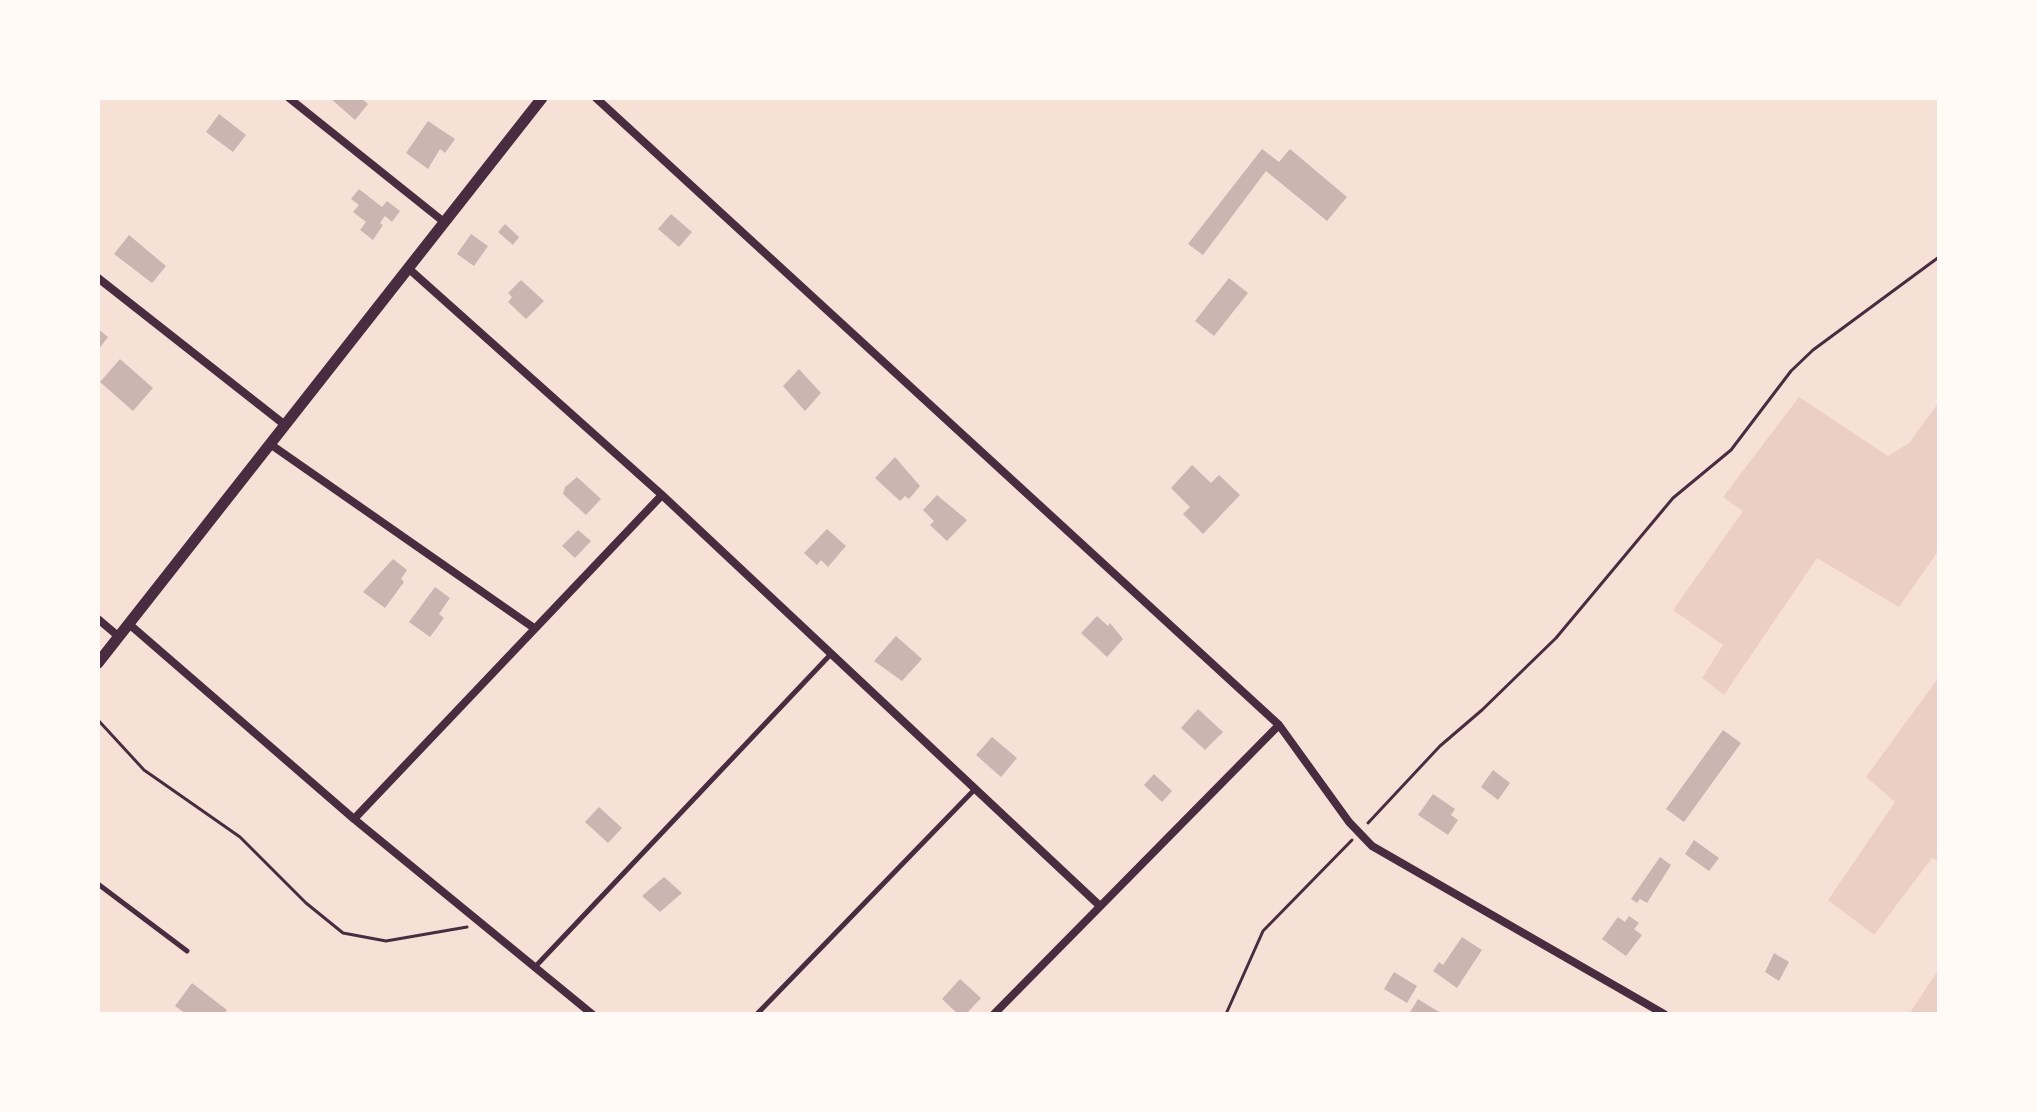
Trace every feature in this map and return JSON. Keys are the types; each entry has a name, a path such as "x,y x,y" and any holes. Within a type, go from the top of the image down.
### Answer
{"street":[{"path":"289,98 444,222"},
{"path":"98,663 542,98"},
{"path":"596,98 1279,725 1359,833 1387,856 1664,1014"},
{"path":"408,268 662,495 1100,906"},
{"path":"98,278 285,425"},
{"path":"270,444 534,628"},
{"path":"354,819 662,495"},
{"path":"98,619 118,636"},
{"path":"129,624 354,819 533,969 592,1014"},
{"path":"994,1014 1279,725"}],"lane":[{"path":"533,969 831,654"},
{"path":"757,1014 975,788"},
{"path":"98,884 187,951"}],"path":[{"path":"1226,1014 1263,931 1440,746 1556,638 1673,498 1731,450 1791,371 1813,350 1939,257"},
{"path":"98,720 144,770 240,837 306,903 343,933 386,941 479,923"}],"shaded area":[{"path":"1799,397 1888,456 1909,443 1939,402 1939,550 1899,607 1817,558 1724,695 1702,678 1723,645 1673,610 1743,511 1723,497"},
{"path":"1939,677 1939,862 1932,858 1874,935 1828,900 1895,802 1866,777"},
{"path":"1939,969 1939,1014 1909,1014"}],"building":[{"path":"330,98 361,98 368,104 355,120"},
{"path":"219,114 246,135 233,152 206,132"},
{"path":"428,121 455,139 445,153 440,149 428,169 406,153"},
{"path":"1262,149 1279,162 1290,149 1347,197 1327,221 1266,171 1203,255 1188,244"},
{"path":"359,189 382,207 387,201 400,211 392,222 385,216 373,240 360,230 366,222 353,212 359,205 351,199"},
{"path":"671,214 692,232 679,247 658,229"},
{"path":"505,224 519,237 513,245 498,232"},
{"path":"471,234 488,246 474,266 457,254"},
{"path":"129,235 166,266 152,283 114,254"},
{"path":"1229,278 1248,293 1214,336 1195,321"},
{"path":"521,280 544,301 526,319 508,302 512,297 508,293"},
{"path":"98,329 108,337 98,350"},
{"path":"120,359 153,388 133,411 100,382"},
{"path":"799,369 821,393 805,411 783,386"},
{"path":"895,457 920,486 909,499 905,496 900,501 875,478"},
{"path":"1192,465 1211,483 1219,475 1240,495 1203,534 1183,514 1190,507 1171,488"},
{"path":"577,477 601,499 586,515 563,494 565,487"},
{"path":"937,495 967,520 947,541 930,525 934,521 923,510"},
{"path":"827,529 846,546 828,567 821,560 817,565 804,553"},
{"path":"578,530 591,541 575,558 562,546"},
{"path":"393,559 407,570 401,579 404,582 385,608 363,592"},
{"path":"435,587 450,598 439,614 444,618 430,637 409,622"},
{"path":"1097,616 1108,626 1110,623 1123,639 1107,657 1081,633"},
{"path":"896,636 922,659 902,681 874,661"},
{"path":"1198,709 1223,732 1205,750 1181,728"},
{"path":"1723,730 1741,743 1684,822 1666,809"},
{"path":"992,737 1017,758 1001,777 976,755"},
{"path":"1493,770 1510,783 1498,800 1481,787"},
{"path":"1154,774 1172,791 1162,802 1144,785"},
{"path":"1433,794 1455,809 1451,815 1458,820 1448,835 1418,815"},
{"path":"599,807 622,828 608,843 585,822"},
{"path":"1694,840 1719,858 1709,871 1685,854"},
{"path":"1660,857 1671,865 1647,903 1640,899 1637,903 1631,899"},
{"path":"664,877 682,893 660,912 642,896"},
{"path":"1629,916 1639,923 1634,929 1642,935 1626,956 1602,939 1618,917 1625,922"},
{"path":"1462,937 1482,950 1457,988 1433,971 1439,962 1443,965"},
{"path":"1774,953 1789,962 1779,981 1765,972"},
{"path":"1394,972 1417,986 1407,1003 1384,989"},
{"path":"960,979 981,998 966,1014 958,1014 942,999"},
{"path":"192,983 227,1010 224,1014 186,1014 175,1006"},
{"path":"1418,999 1429,1006 1443,1014 1409,1014"}]}
